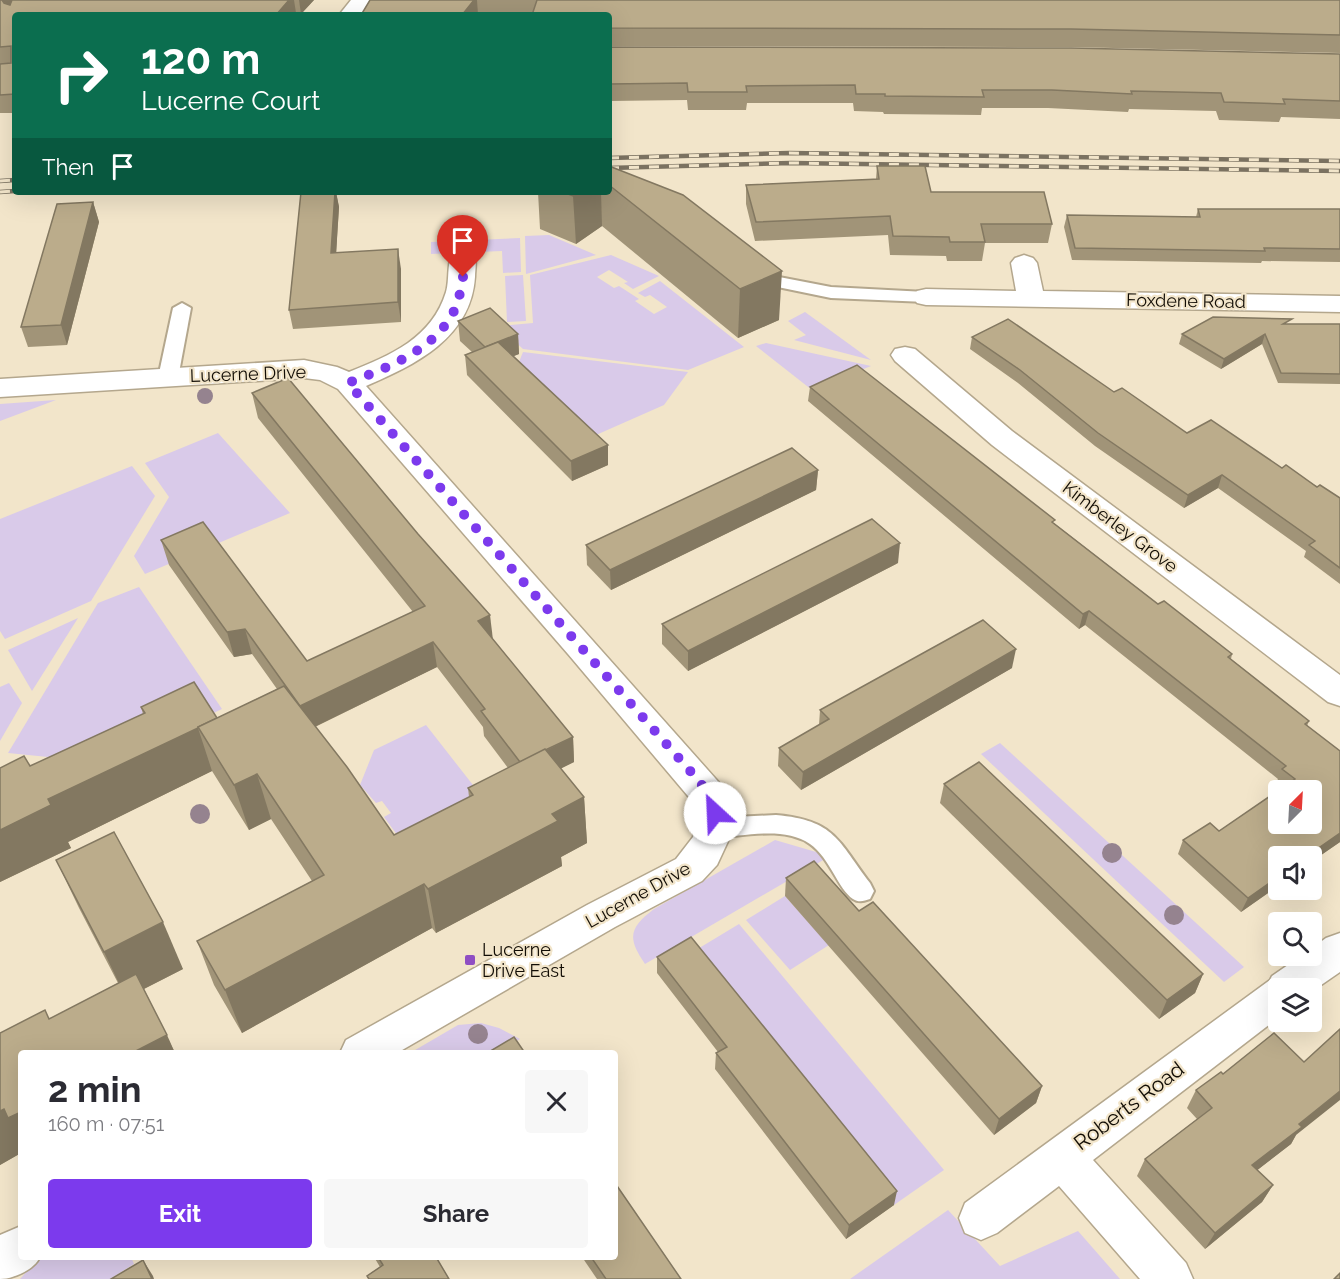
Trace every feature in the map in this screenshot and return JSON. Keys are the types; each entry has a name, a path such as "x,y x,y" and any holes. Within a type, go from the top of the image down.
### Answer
{"street":[{"path":"352,12 362,0"},
{"path":"348,383 400,362 420,348 447,323 458,304 463,277 463,256"},
{"path":"1024,263 1031,299"},
{"name":"Foxdene Road","path":"926,297 1340,304"},
{"name":"Kimberley Grove","path":"905,355 1002,438 1340,693"},
{"name":"Lucerne Drive","path":"0,388 304,369 327,373 348,383 710,796 715,828 711,844 701,859 688,870 601,916 365,1050"},
{"path":"1300,978 1340,950"},
{"name":"Roberts Road","path":"981,1218 1268,1002"},
{"path":"1061,1156 1170,1279"},
{"path":"0,1260 18,1250"}],"lane":[{"name":"Foxdene Road","path":"774,282 804,290 861,297 926,297"},
{"path":"168,378 182,308"},
{"path":"715,828 780,824 812,832 828,844 861,891"}],"shaded area":[{"path":"549,235 596,255 526,274 525,236"},
{"path":"520,238 521,272 503,273 502,251 431,254 431,242"},
{"path":"611,255 659,276 633,289 624,283 628,282 609,270 597,277 614,288 619,286 639,299 635,301 654,314 667,307 650,295 645,297 638,293 660,281 744,347 688,370 523,349 498,326 533,323 530,275"},
{"path":"523,275 526,321 507,322 505,276"},
{"path":"805,312 871,360 794,340 806,335 788,321"},
{"path":"766,343 871,366 812,390 756,346"},
{"path":"523,352 688,372 664,405 596,435 519,362"},
{"path":"56,400 0,421 0,404"},
{"path":"218,433 290,513 145,574 134,556 169,497 145,463"},
{"path":"132,466 155,496 91,601 5,639 0,631 0,519"},
{"path":"139,587 222,709 108,763 8,753 98,603"},
{"path":"78,618 32,691 8,650"},
{"path":"9,683 22,703 0,741 0,687"},
{"path":"426,725 487,803 406,847 384,817 391,813 382,801 376,803 360,785 374,750"},
{"path":"1000,743 1244,967 1224,982 981,754"},
{"path":"775,840 823,854 825,859 645,964 635,947 633,934 635,928 646,916 654,909"},
{"path":"785,896 829,945 790,970 746,920"},
{"path":"739,924 944,1170 894,1205 691,953"},
{"path":"481,1023 499,1028 520,1039 501,1050 415,1050 458,1025"},
{"path":"948,1210 1000,1266 1078,1231 1120,1279 850,1279"},
{"path":"37,1260 132,1260 134,1264 110,1279 20,1279"}],"building":[{"path":"0,0 10,5 12,0 289,0 279,12 12,12 12,94 0,95 0,64 11,63 11,46 0,47"},
{"path":"370,0 474,0 464,12 363,12"},
{"path":"537,0 1340,0 1340,35 1071,29 612,28 612,12 533,12"},
{"path":"612,47 1071,48 1340,54 1340,101 1283,99 1285,104 1224,102 1221,93 1131,91 1132,94 1052,90 982,90 984,97 885,96 885,94 856,94 855,85 746,86 747,92 688,92 687,83 612,84"},
{"path":"877,166 925,166 931,192 1044,192 1052,224 981,224 985,242 950,242 949,237 893,236 890,216 756,222 746,185 879,179"},
{"path":"612,167 683,195 782,271 740,289 612,187"},
{"path":"301,195 335,195 331,253 398,249 398,302 289,310"},
{"path":"93,202 61,325 21,327 57,204"},
{"path":"1198,209 1340,209 1340,249 1264,248 1265,251 1075,248 1067,215 1200,217"},
{"path":"490,308 518,334 485,347 458,321"},
{"path":"1213,317 1292,319 1283,324 1340,324 1340,374 1281,373 1265,334 1224,359 1182,334"},
{"path":"1008,319 1114,392 1122,388 1187,433 1211,420 1282,468 1286,465 1317,487 1320,485 1340,498 1340,568 1309,545 1315,541 1222,475 1188,495 1098,433 1020,370 972,337"},
{"path":"498,342 608,445 571,461 465,355"},
{"path":"857,365 1158,604 1164,601 1232,654 1228,657 1309,721 1305,724 1340,751 1340,833 1321,846 1268,846 1268,884 1248,898 1183,840 1210,823 1219,831 1268,798 1268,834 1322,834 1322,780 1294,780 1282,769 1286,766 1089,611 1083,614 810,387"},
{"path":"288,378 418,534 490,615 478,621 573,737 520,762 481,711 485,709 433,642 300,706 245,629 227,632 161,540 203,522 307,661 425,606 252,393"},
{"path":"792,448 818,470 610,570 586,545"},
{"path":"872,519 900,543 688,651 662,624"},
{"path":"983,620 1016,649 803,772 779,748 829,719 820,710"},
{"path":"194,682 217,718 48,799 51,805 0,830 0,768 24,756 30,766 145,713 141,707"},
{"path":"284,686 347,767 394,835 473,795 468,788 545,749 584,797 552,814 558,821 428,889 424,884 225,990 197,941 324,875 257,774 234,785 198,727"},
{"path":"979,762 1203,974 1167,1000 944,784"},
{"path":"114,832 163,922 104,952 56,860"},
{"path":"814,861 859,911 873,902 1042,1086 999,1119 786,878"},
{"path":"691,937 897,1191 849,1225 716,1053 727,1047 657,957"},
{"path":"136,974 167,1035 138,1050 18,1050 18,1113 8,1118 4,1109 0,1111 0,1033 45,1010 49,1019"},
{"path":"1340,1029 1340,1091 1299,1124 1302,1127 1252,1165 1273,1185 1215,1233 1145,1159 1212,1108 1196,1090 1221,1072 1223,1074 1274,1033 1304,1062"},
{"path":"514,1037 523,1050 492,1050"},
{"path":"618,1187 681,1279 606,1279 593,1260 618,1260"},
{"path":"143,1260 152,1279 111,1279"},
{"path":"380,1260 438,1260 449,1279 369,1279 367,1276 383,1265"}],"railway":[{"path":"612,158 789,153 1340,161"},
{"path":"612,168 791,163 1340,171"},
{"path":"0,181 12,180"},
{"path":"0,192 12,191"}],"place":[{"name":"Lucerne Drive East","path":"470,960"}],"route":[{"path":"463,277 458,304 447,323 434,336 400,362 348,383 699,781 710,796 715,813"}]}
